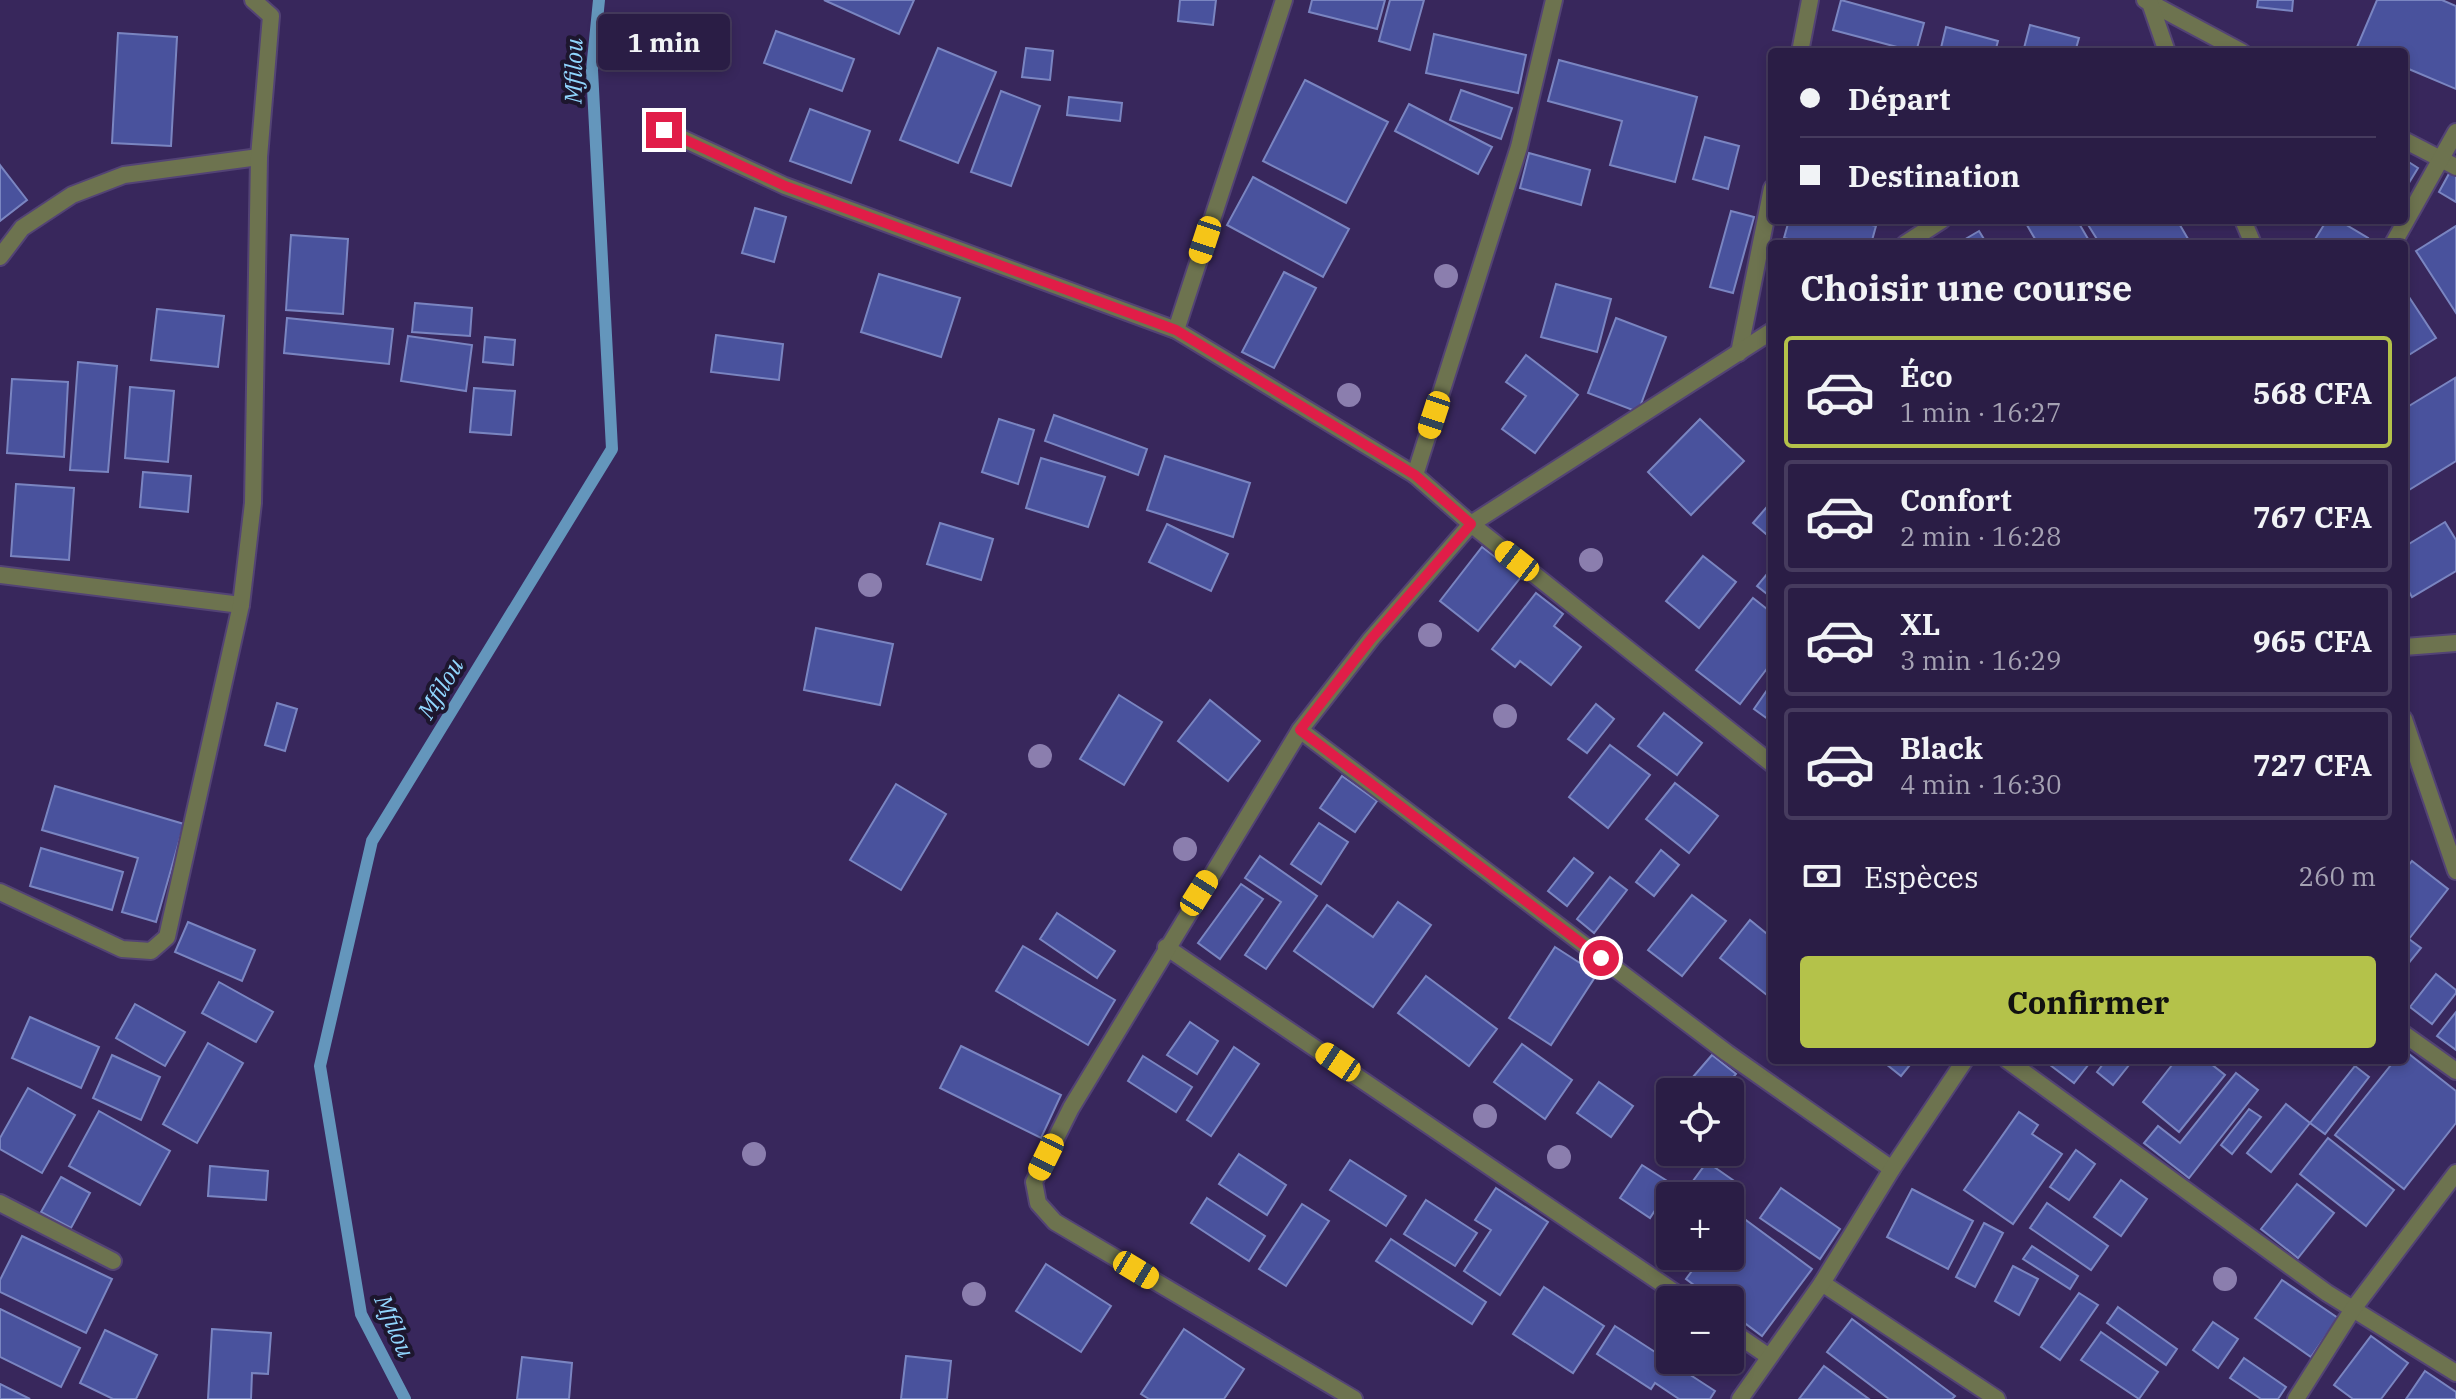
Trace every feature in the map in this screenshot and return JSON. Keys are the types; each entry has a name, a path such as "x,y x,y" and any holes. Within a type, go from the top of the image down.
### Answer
{"street":[{"path":"0,892 122,949 151,951 167,937 241,605 253,503 259,157 271,16 253,0"},
{"path":"1176,330 1284,0"},
{"path":"1415,475 1519,147 1554,0"},
{"path":"1801,48 1810,0"},
{"path":"2147,0 2165,48"},
{"path":"2147,0 2235,48"},
{"path":"664,130 785,186 1176,330 1415,475 1471,524 1768,761"},
{"path":"2408,222 2449,163 2456,132"},
{"path":"2408,142 2449,163"},
{"path":"0,257 22,228 72,195 124,175 259,157"},
{"path":"1739,353 1768,208"},
{"path":"1911,240 1936,224"},
{"path":"1354,1399 1055,1222 1038,1203 1034,1182 1071,1108 1300,730 1371,639 1471,524 1768,334"},
{"path":"0,575 241,605"},
{"path":"2408,647 2456,643"},
{"path":"1300,730 1727,1053 1892,1169"},
{"path":"2408,731 2456,871"},
{"path":"1166,947 1665,1286"},
{"path":"2408,1037 2456,1071"},
{"path":"1740,1399 1822,1283 1892,1169 1962,1064"},
{"path":"2013,1064 2353,1309 2456,1373"},
{"path":"2296,1399 2353,1309 2456,1173"},
{"path":"0,1203 113,1261"},
{"path":"1822,1283 1997,1399"},
{"path":"1744,1340 1768,1356"}],"building":[{"path":"824,0 914,0 899,34"},
{"path":"1180,0 1216,0 1213,25 1178,21"},
{"path":"1312,0 1385,0 1377,29 1309,12"},
{"path":"1390,0 1424,0 1410,50 1379,41"},
{"path":"1841,0 1924,23 1917,48 1901,48 1833,30"},
{"path":"2258,0 2293,0 2292,11 2257,7"},
{"path":"2377,0 2442,0 2456,6 2456,89 2408,69 2408,48 2357,47"},
{"path":"2030,25 2079,38 2076,48 2024,48"},
{"path":"1946,27 1998,41 1996,48 1941,48"},
{"path":"776,31 854,59 842,91 764,63"},
{"path":"118,33 177,37 171,146 112,143"},
{"path":"1434,34 1526,55 1518,93 1426,73"},
{"path":"938,48 996,72 958,163 900,140"},
{"path":"1026,48 1053,51 1050,80 1022,77"},
{"path":"1559,60 1697,97 1675,182 1610,165 1622,121 1548,101"},
{"path":"1305,80 1388,122 1346,203 1263,161"},
{"path":"1461,90 1512,108 1501,139 1450,120"},
{"path":"1001,91 1040,106 1011,186 971,172"},
{"path":"1069,97 1122,103 1120,121 1067,115"},
{"path":"1409,104 1492,147 1478,174 1395,131"},
{"path":"810,109 870,131 851,183 790,161"},
{"path":"1705,137 1739,146 1728,189 1693,179"},
{"path":"1529,153 1590,170 1581,205 1520,188"},
{"path":"2408,162 2418,168 2408,184"},
{"path":"0,165 27,200 0,221"},
{"path":"2451,170 2456,173 2456,202 2439,192"},
{"path":"1253,177 1349,229 1323,277 1227,225"},
{"path":"755,208 786,217 774,262 742,253"},
{"path":"1731,211 1754,217 1733,293 1710,287"},
{"path":"1788,224 1876,226 1872,240 1784,238"},
{"path":"2026,224 2079,224 2089,240 2036,240"},
{"path":"2088,224 2179,224 2189,240 2098,240"},
{"path":"2324,224 2345,224 2368,238 2367,240 2314,240"},
{"path":"2456,226 2456,313 2416,251"},
{"path":"1979,231 1985,240 1964,240"},
{"path":"291,235 348,239 343,314 286,310"},
{"path":"1284,272 1316,288 1274,368 1242,352"},
{"path":"879,274 960,298 941,357 861,332"},
{"path":"1556,284 1611,299 1597,352 1541,337"},
{"path":"2408,298 2436,338 2408,356"},
{"path":"415,303 472,308 470,336 412,332"},
{"path":"157,309 224,316 218,367 151,360"},
{"path":"287,318 393,329 389,364 284,353"},
{"path":"1616,318 1666,337 1638,412 1588,393"},
{"path":"716,335 783,344 779,380 711,372"},
{"path":"408,336 472,345 466,391 401,381"},
{"path":"485,337 515,340 513,365 483,362"},
{"path":"1526,355 1578,395 1535,453 1502,429 1526,396 1506,382"},
{"path":"78,362 117,366 108,472 70,470"},
{"path":"2455,378 2456,461 2408,491 2408,407"},
{"path":"12,379 68,382 64,457 7,453"},
{"path":"130,387 174,391 168,462 125,458"},
{"path":"474,388 515,391 511,435 470,432"},
{"path":"1054,415 1147,449 1138,475 1045,441"},
{"path":"999,419 1034,430 1018,484 982,472"},
{"path":"1700,419 1744,461 1691,515 1648,472"},
{"path":"1165,456 1250,483 1233,537 1147,510"},
{"path":"1041,458 1105,477 1088,527 1026,508"},
{"path":"143,472 191,476 188,512 140,507"},
{"path":"16,484 74,488 69,560 11,556"},
{"path":"1768,506 1768,536 1753,523"},
{"path":"2445,522 2456,540 2456,571 2412,597 2408,590 2408,545"},
{"path":"940,523 993,539 981,580 927,564"},
{"path":"1167,524 1228,554 1211,591 1149,562"},
{"path":"1482,547 1521,577 1478,631 1440,601"},
{"path":"1703,556 1736,582 1699,628 1666,601"},
{"path":"1768,573 1768,595 1757,586"},
{"path":"1536,593 1563,614 1554,626 1581,647 1551,685 1520,661 1515,667 1492,649"},
{"path":"1753,598 1768,610 1768,667 1740,704 1696,670"},
{"path":"816,628 893,644 880,705 804,690"},
{"path":"1768,689 1768,719 1754,709"},
{"path":"1119,695 1162,722 1124,785 1080,759"},
{"path":"1210,700 1260,741 1228,781 1178,741"},
{"path":"277,703 297,709 285,751 265,745"},
{"path":"1596,704 1614,719 1587,753 1568,739"},
{"path":"1664,713 1702,743 1677,775 1638,746"},
{"path":"1610,745 1650,775 1608,828 1569,797"},
{"path":"1342,776 1377,801 1355,832 1320,808"},
{"path":"1675,783 1718,816 1689,853 1646,819"},
{"path":"896,784 946,814 901,890 850,860"},
{"path":"55,786 184,824 156,922 122,912 138,858 42,830"},
{"path":"1319,823 1348,842 1321,884 1291,864"},
{"path":"41,848 123,872 112,910 30,886"},
{"path":"1661,850 1679,865 1654,896 1636,882"},
{"path":"1260,856 1317,896 1266,969 1245,955 1281,902 1245,878"},
{"path":"1574,858 1593,873 1567,906 1548,891"},
{"path":"2412,861 2448,889 2409,939 2421,948 2408,964 2408,866"},
{"path":"1610,877 1627,890 1594,933 1577,919"},
{"path":"1241,884 1263,899 1220,959 1198,943"},
{"path":"1692,895 1726,921 1682,976 1648,950"},
{"path":"1398,902 1431,925 1373,1007 1294,951 1327,905 1373,937"},
{"path":"1057,913 1115,951 1097,978 1040,939"},
{"path":"1750,920 1768,935 1768,996 1720,958"},
{"path":"188,922 255,950 242,981 175,952"},
{"path":"1023,946 1115,1000 1088,1045 996,991"},
{"path":"1555,947 1597,974 1551,1045 1509,1018"},
{"path":"2436,974 2456,993 2432,1024 2410,1007"},
{"path":"1426,976 1497,1029 1469,1066 1398,1013"},
{"path":"219,982 273,1012 256,1042 202,1013"},
{"path":"135,1004 185,1032 165,1066 116,1038"},
{"path":"2456,1012 2456,1050 2437,1036"},
{"path":"30,1017 99,1047 81,1088 12,1058"},
{"path":"1190,1022 1218,1041 1197,1074 1167,1055"},
{"path":"208,1043 243,1063 197,1143 163,1124"},
{"path":"1522,1044 1572,1080 1545,1119 1494,1082"},
{"path":"961,1046 1061,1095 1041,1138 940,1088"},
{"path":"1234,1047 1259,1064 1211,1136 1187,1120"},
{"path":"2408,1053 2456,1091 2456,1123 2404,1189 2335,1135 2392,1064 2408,1064"},
{"path":"112,1055 160,1077 141,1120 93,1098"},
{"path":"1712,1055 1736,1074 1733,1078 1693,1077"},
{"path":"1143,1056 1192,1087 1176,1112 1128,1081"},
{"path":"1886,1064 1911,1064 1901,1076"},
{"path":"2049,1064 2089,1064 2074,1083"},
{"path":"2103,1064 2130,1064 2113,1085 2097,1072"},
{"path":"2173,1064 2211,1064 2225,1075 2179,1132 2143,1102"},
{"path":"2355,1066 2369,1077 2325,1134 2310,1123"},
{"path":"2236,1073 2258,1090 2189,1178 2144,1143 2158,1126 2180,1143"},
{"path":"1599,1082 1633,1106 1611,1137 1577,1113"},
{"path":"28,1088 75,1115 42,1173 0,1149 0,1138"},
{"path":"2286,1104 2310,1123 2271,1172 2247,1153"},
{"path":"2249,1109 2261,1117 2232,1154 2221,1145"},
{"path":"99,1111 170,1151 140,1205 69,1166"},
{"path":"2019,1112 2038,1125 2032,1134 2062,1154 2013,1224 1964,1190"},
{"path":"2328,1138 2394,1190 2366,1226 2300,1174"},
{"path":"2076,1150 2095,1164 2069,1200 2050,1187"},
{"path":"1239,1154 1286,1185 1267,1215 1219,1184"},
{"path":"1350,1160 1406,1196 1386,1226 1330,1190"},
{"path":"1642,1165 1669,1182 1656,1182 1656,1209 1650,1218 1620,1198"},
{"path":"210,1166 268,1171 266,1200 208,1196"},
{"path":"1704,1166 1713,1166 1736,1182 1692,1182"},
{"path":"61,1177 90,1193 71,1228 41,1212"},
{"path":"2121,1180 2147,1199 2121,1236 2094,1217"},
{"path":"2297,1184 2334,1213 2298,1258 2261,1229"},
{"path":"1496,1188 1548,1222 1500,1295 1464,1271 1491,1230 1475,1220"},
{"path":"1781,1188 1840,1229 1820,1259 1760,1218"},
{"path":"1912,1189 1973,1221 1948,1269 1887,1237"},
{"path":"1207,1198 1265,1236 1249,1261 1191,1223"},
{"path":"1426,1200 1477,1233 1455,1266 1404,1234"},
{"path":"2047,1203 2108,1246 2091,1270 2030,1228"},
{"path":"1302,1204 1329,1221 1286,1286 1259,1269"},
{"path":"1744,1219 1812,1269 1762,1336 1744,1322 1744,1286 1695,1286 1686,1279 1693,1270 1744,1270"},
{"path":"1984,1223 2003,1233 1975,1287 1956,1277"},
{"path":"22,1236 112,1279 86,1333 0,1292 0,1280"},
{"path":"1391,1239 1486,1302 1472,1324 1376,1261"},
{"path":"2032,1246 2078,1276 2070,1289 2023,1259"},
{"path":"1046,1264 1111,1306 1081,1352 1016,1311"},
{"path":"2013,1266 2038,1279 2019,1315 1995,1301"},
{"path":"2282,1280 2338,1318 2311,1357 2255,1318"},
{"path":"1544,1287 1604,1326 1573,1373 1513,1334"},
{"path":"2079,1293 2098,1305 2060,1360 2041,1347"},
{"path":"2118,1307 2177,1349 2166,1365 2107,1323"},
{"path":"0,1309 80,1348 61,1387 0,1357"},
{"path":"1852,1319 1955,1396 1952,1399 1889,1399 1827,1352"},
{"path":"2213,1322 2238,1339 2218,1368 2193,1350"},
{"path":"1615,1326 1656,1353 1656,1374 1689,1374 1715,1391 1710,1399 1679,1399 1655,1383 1651,1389 1597,1354"},
{"path":"212,1329 271,1333 268,1374 252,1373 251,1399 208,1399"},
{"path":"1184,1329 1244,1369 1224,1399 1149,1399 1141,1394"},
{"path":"105,1330 157,1355 136,1399 113,1399 80,1383"},
{"path":"2101,1332 2158,1372 2139,1399 2081,1360"},
{"path":"2371,1336 2408,1363 2381,1399 2353,1399 2334,1385"},
{"path":"906,1356 951,1361 947,1399 901,1399"},
{"path":"522,1357 572,1363 569,1399 517,1399"},
{"path":"2244,1358 2286,1387 2278,1399 2261,1399 2230,1378"},
{"path":"1824,1366 1869,1399 1799,1399"},
{"path":"2425,1371 2456,1392 2456,1399 2406,1399"},
{"path":"0,1384 30,1399 0,1399"}],"waterway":[{"name":"Mfilou","path":"405,1399 361,1314 320,1066 372,841 612,449 592,70 599,0"}],"route":[{"path":"664,130 785,186 1176,330 1415,475 1471,524 1371,639 1300,730 1601,958"}]}
